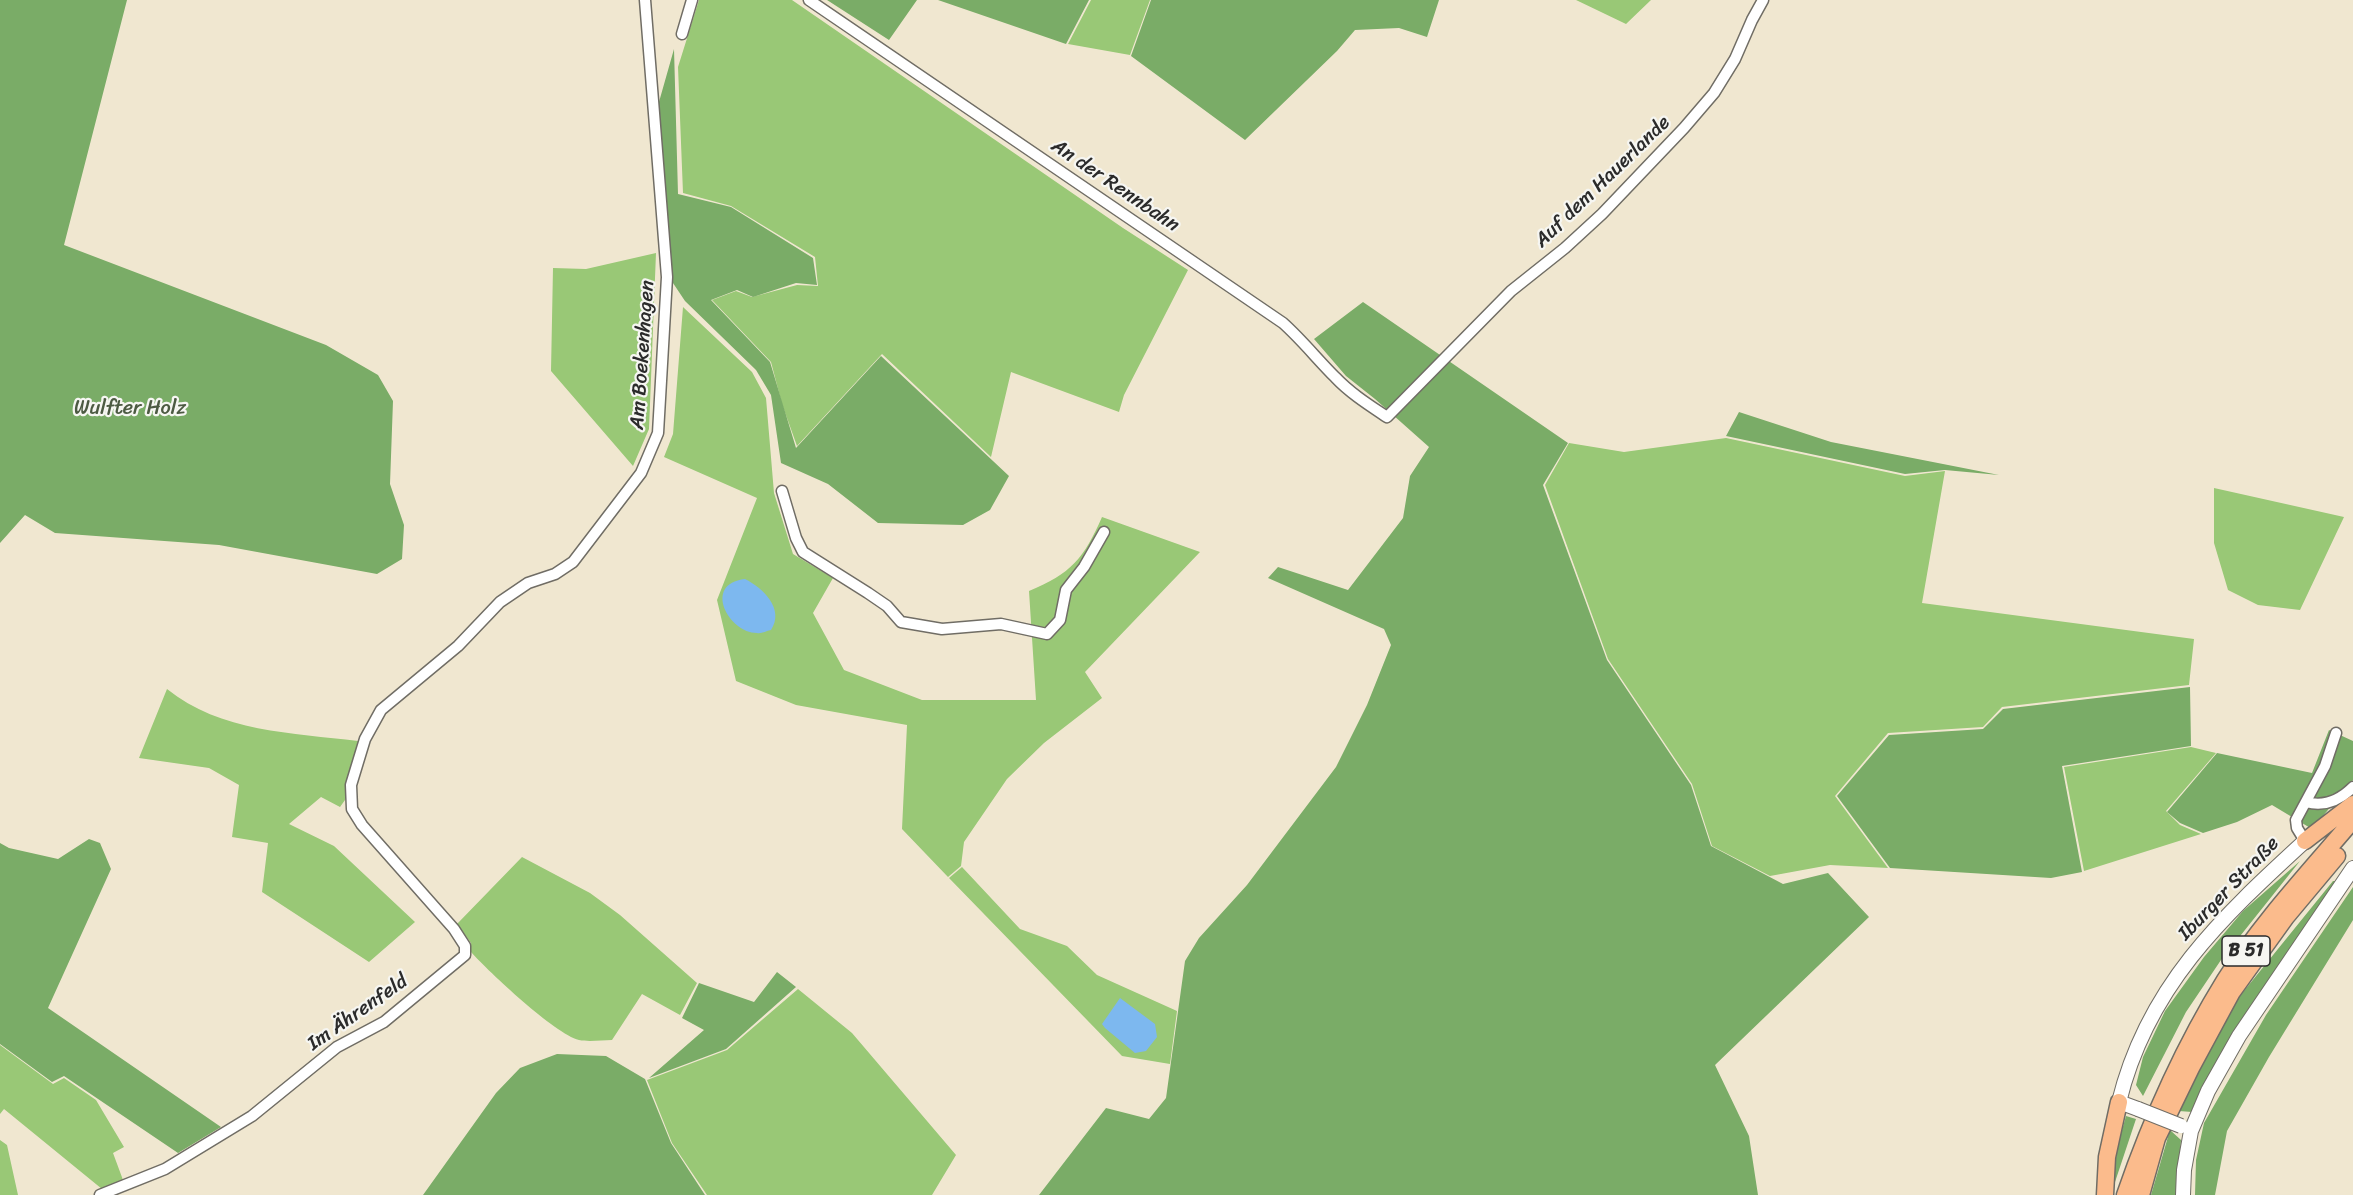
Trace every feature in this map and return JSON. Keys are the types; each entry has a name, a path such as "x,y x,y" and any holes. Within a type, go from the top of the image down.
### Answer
{"highway":[{"path":"2305,841 2353,804"},
{"name":"B 51","path":"2125,1195 2146,1133 2178,1063 2226,979 2275,912 2353,820"},
{"name":"B 51","path":"2141,1195 2157,1138 2232,992 2286,917 2353,837"},
{"path":"2105,1195 2107,1157 2119,1102"}],"street":[{"name":"Am Boekenhagen","path":"418,679 458,646 500,602 528,583 555,574 573,562 641,472 658,433 667,277 645,0"},
{"path":"682,34 692,0"},
{"name":"An der Rennbahn","path":"809,0 1283,323 1301,339 1336,378 1361,400 1387,417"},
{"name":"Auf dem Hauerlande","path":"1387,417 1470,330 1511,291 1565,248 1602,214 1684,128 1714,93 1735,59 1752,20 1764,0"},
{"path":"782,491 802,552 887,606 901,622 942,629 1001,624 1047,634 1060,620 1066,590 1084,567 1104,532"},
{"name":"Im Ährenfeld","path":"100,1195 165,1169 252,1116 337,1047 384,1022 465,955 465,946 454,929 362,825 352,809 351,785 365,739 381,710 418,679"},
{"name":"Iburger Straße","path":"2119,1102 2135,1048 2168,988 2209,933 2252,889 2305,841 2297,828 2296,820 2325,766 2336,733"},
{"path":"2306,802 2318,805 2327,803 2353,788"},
{"path":"2183,1195 2186,1128 2239,1036 2353,868"},
{"path":"2119,1102 2186,1128"}],"green space":[{"name":"Wulfter Holz","path":"0,0 127,0 64,245 326,345 378,375 393,401 390,484 404,525 402,559 377,574 219,545 55,533 25,515 0,543"},
{"path":"699,0 792,0 1123,228 1188,270 1124,395 1119,412 1011,372 991,457 882,354 797,446 782,404 771,362 712,300 736,291 752,297 797,285 818,286 815,257 731,206 683,193 678,67"},
{"path":"827,0 917,0 889,40"},
{"path":"938,0 1089,0 1066,44"},
{"path":"1091,0 1150,0 1130,55 1068,44"},
{"path":"1151,0 1439,0 1427,37 1399,28 1355,30 1337,51 1245,140 1131,56"},
{"path":"1576,0 1651,0 1626,24"},
{"path":"674,49 678,194 731,207 813,258 817,285 796,283 753,297 737,290 711,300 770,362 796,448 881,356 1009,476 990,510 963,525 878,523 828,484 781,463 771,395 756,370 685,301 669,277 657,109"},
{"path":"656,253 649,429 633,466 551,371 553,268 586,269"},
{"path":"1363,302 1568,443 1543,485 1607,660 1691,785 1711,846 1783,884 1828,873 1869,917 1715,1065 1749,1136 1758,1195 1039,1195 1106,1108 1149,1119 1166,1098 1185,961 1199,938 1247,885 1336,767 1367,705 1391,645 1384,629 1268,578 1278,567 1348,590 1403,518 1410,476 1429,447 1346,376 1314,339"},
{"path":"683,307 752,372 766,398 774,493 793,554 833,578 813,613 844,670 922,700 1036,700 1029,591 1056,578 1074,563 1089,543 1102,517 1200,552 1085,672 1102,698 1044,743 1007,779 964,842 961,866 948,877 902,829 907,725 796,705 736,681 717,600 757,498 664,457 673,434"},
{"path":"1739,412 1831,442 1999,475 1945,470 1905,474 1726,436"},
{"path":"1726,438 1905,476 1945,471 1922,603 2194,639 2189,685 2002,707 1983,727 1888,733 1835,796 1888,868 1830,865 1770,876 1712,846 1692,784 1608,659 1545,485 1569,443 1624,452"},
{"path":"2214,488 2344,517 2300,610 2258,605 2228,590 2214,543"},
{"path":"2190,687 2191,746 2062,766 2082,872 2051,878 1890,868 1837,796 1889,735 1983,729 2003,709"},
{"path":"167,689 210,714 234,722 283,732 358,741 345,800 340,807 321,797 289,824 334,846 415,922 369,962 262,892 268,843 232,837 239,785 209,768 139,758"},
{"path":"2329,730 2353,741 2353,780 2312,829 2272,805 2237,822 2203,833 2180,823 2167,812 2217,753 2312,773"},
{"path":"2191,747 2216,753 2166,811 2180,825 2201,834 2084,871 2064,767"},
{"path":"89,839 100,843 111,869 48,1008 221,1127 178,1153 64,1076 52,1082 0,1044 0,843 9,848 58,859"},
{"path":"522,857 590,893 620,915 697,983 680,1015 642,994 612,1040 579,1040 539,1015 471,952 471,943 457,924"},
{"path":"2300,861 2221,960 2186,1012 2143,1096 2136,1085 2143,1057 2165,1011 2204,957 2243,911"},
{"path":"962,867 1020,929 1067,946 1097,975 1177,1011 1170,1064 1122,1056 949,878"},
{"path":"2333,881 2339,881 2192,1112 2179,1111 2196,1072 2235,1002"},
{"path":"2353,887 2353,920 2269,1057 2227,1131 2215,1195 2195,1195 2196,1160 2204,1123 2266,1015"},
{"path":"777,972 796,987 726,1049 649,1078 704,1030 682,1018 699,983 754,1002"},
{"path":"798,989 852,1033 956,1155 932,1195 707,1195 672,1143 647,1080 727,1050"},
{"path":"0,1045 53,1084 64,1078 96,1100 124,1147 113,1153 123,1180 102,1189 4,1109 0,1114"},
{"path":"557,1054 606,1056 645,1079 671,1143 705,1195 423,1195 496,1093 520,1068"},
{"path":"2126,1116 2136,1119 2113,1188 2117,1148"},
{"path":"2170,1130 2181,1140 2177,1195 2151,1195"},
{"path":"0,1140 7,1145 18,1195 0,1195"}],"water":[{"path":"745,579 759,588 774,607 775,622 771,630 759,633 747,631 737,625 724,608 725,590 732,583"},
{"path":"1120,998 1155,1024 1157,1037 1146,1051 1135,1053 1102,1024"}]}
